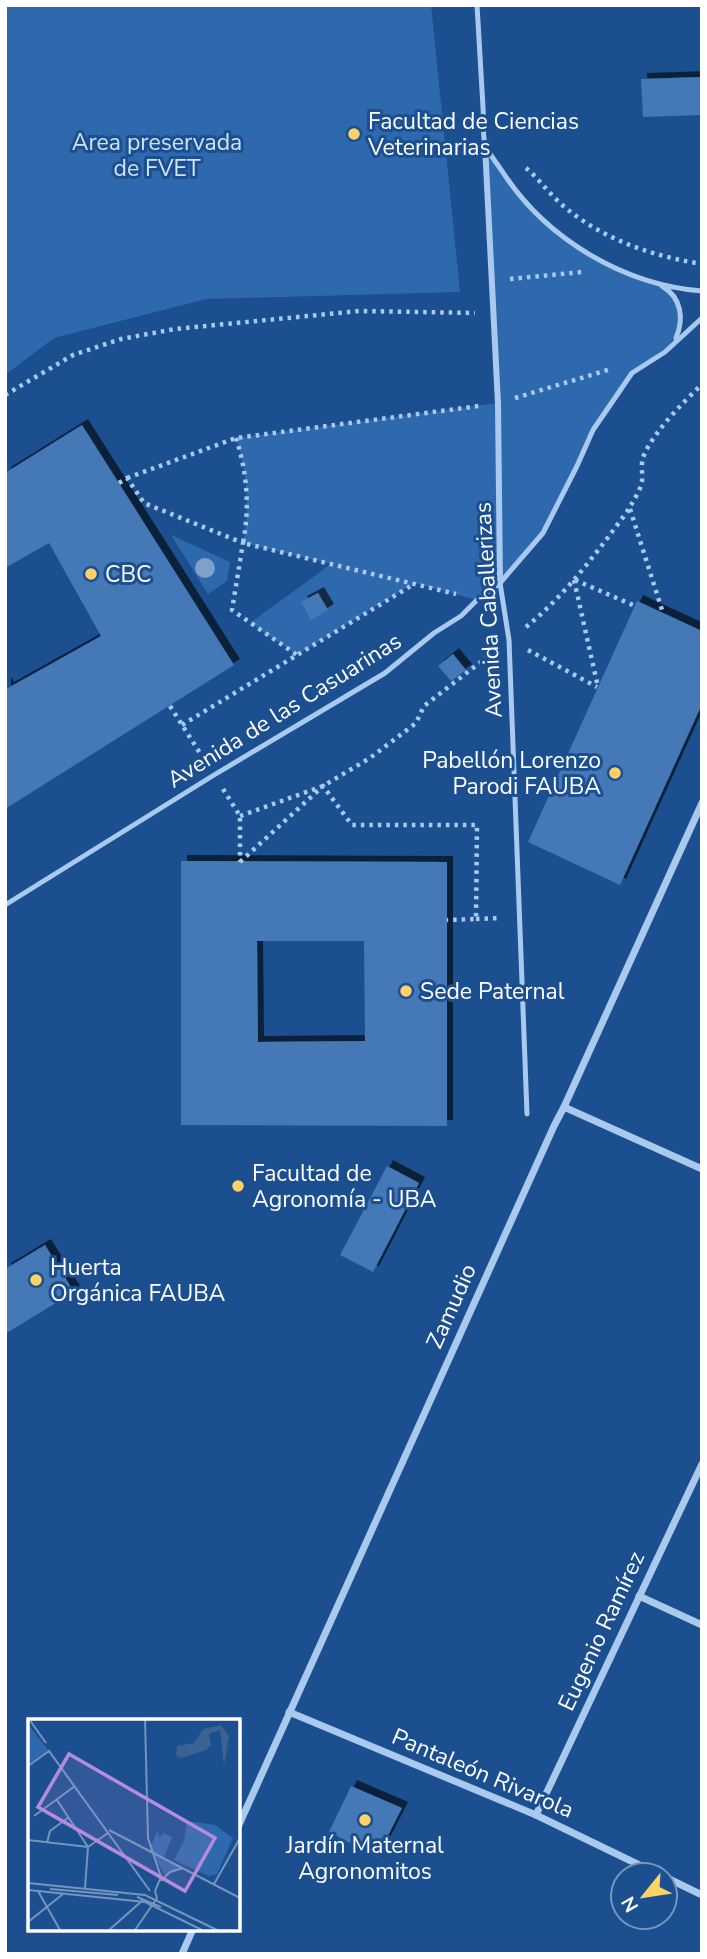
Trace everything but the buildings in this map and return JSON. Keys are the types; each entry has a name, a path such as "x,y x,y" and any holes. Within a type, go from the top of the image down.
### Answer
{"street":[{"name":"Avenida Caballerizas","path":"485,145 498,404 500,583"},
{"name":"Zamudio","path":"240,1822 702,803"},
{"path":"564,1107 702,1170"},
{"name":"Eugenio Ramírez","path":"536,1815 702,1464"},
{"path":"639,1596 702,1625"},
{"name":"Pantaleón Rivarola","path":"289,1712 536,1815 631,1861"},
{"path":"679,1884 702,1895"},
{"path":"182,1954 192,1931"}],"lane":[{"path":"477,5 485,145 509,182 534,212 566,239 596,258 668,290 680,306 682,317 675,341"},
{"path":"659,285 702,292"},
{"name":"Avenida de las Casuarinas","path":"5,905 385,673 434,633 461,616 500,583 543,533 593,430 632,373 665,352 702,318"},
{"name":"Avenida Caballerizas","path":"500,583 509,640 527,1114"}],"path":[{"path":"518,163 529,170 574,215 622,243 702,264"},
{"path":"492,281 618,269"},
{"path":"5,395 73,355 121,340 175,329 359,311 494,314"},
{"path":"119,483 236,438 498,404 614,368"},
{"path":"240,816 323,786 370,758 416,723 424,706 549,607 630,508 643,479 641,467 648,447 669,419 702,384"},
{"path":"236,438 247,492 246,528 232,610 297,655"},
{"path":"127,478 144,503 243,542 477,600"},
{"path":"630,508 663,614"},
{"path":"574,579 635,606"},
{"path":"509,640 598,687 574,579"},
{"path":"182,725 415,583"},
{"path":"431,701 436,708"},
{"path":"170,706 240,816 240,862 323,786"},
{"path":"323,786 352,825 477,825 476,919 447,920"}],"green space":[{"name":"Area preservada de FVET","path":"5,5 431,5 460,292 206,299 54,338 5,375"},
{"path":"485,145 534,212 596,258 668,290 682,317 675,341 632,373 593,430 543,533 500,583 477,600 414,583 297,655 250,623 331,564 243,543 246,490 236,438 498,403"},
{"path":"171,535 230,562 227,581 208,594"}],"place":[{"name":"Facultad de Ciencias Veterinarias","path":"354,134"},
{"name":"CBC","path":"91,574"},
{"name":"Pabellón Lorenzo Parodi FAUBA","path":"615,773"},
{"name":"Sede Paternal","path":"406,991"},
{"name":"Facultad de Agronomía - UBA","path":"238,1186"},
{"name":"Huerta Orgánica FAUBA","path":"36,1280"},
{"name":"Jardín Maternal Agronomitos","path":"365,1820"}]}
